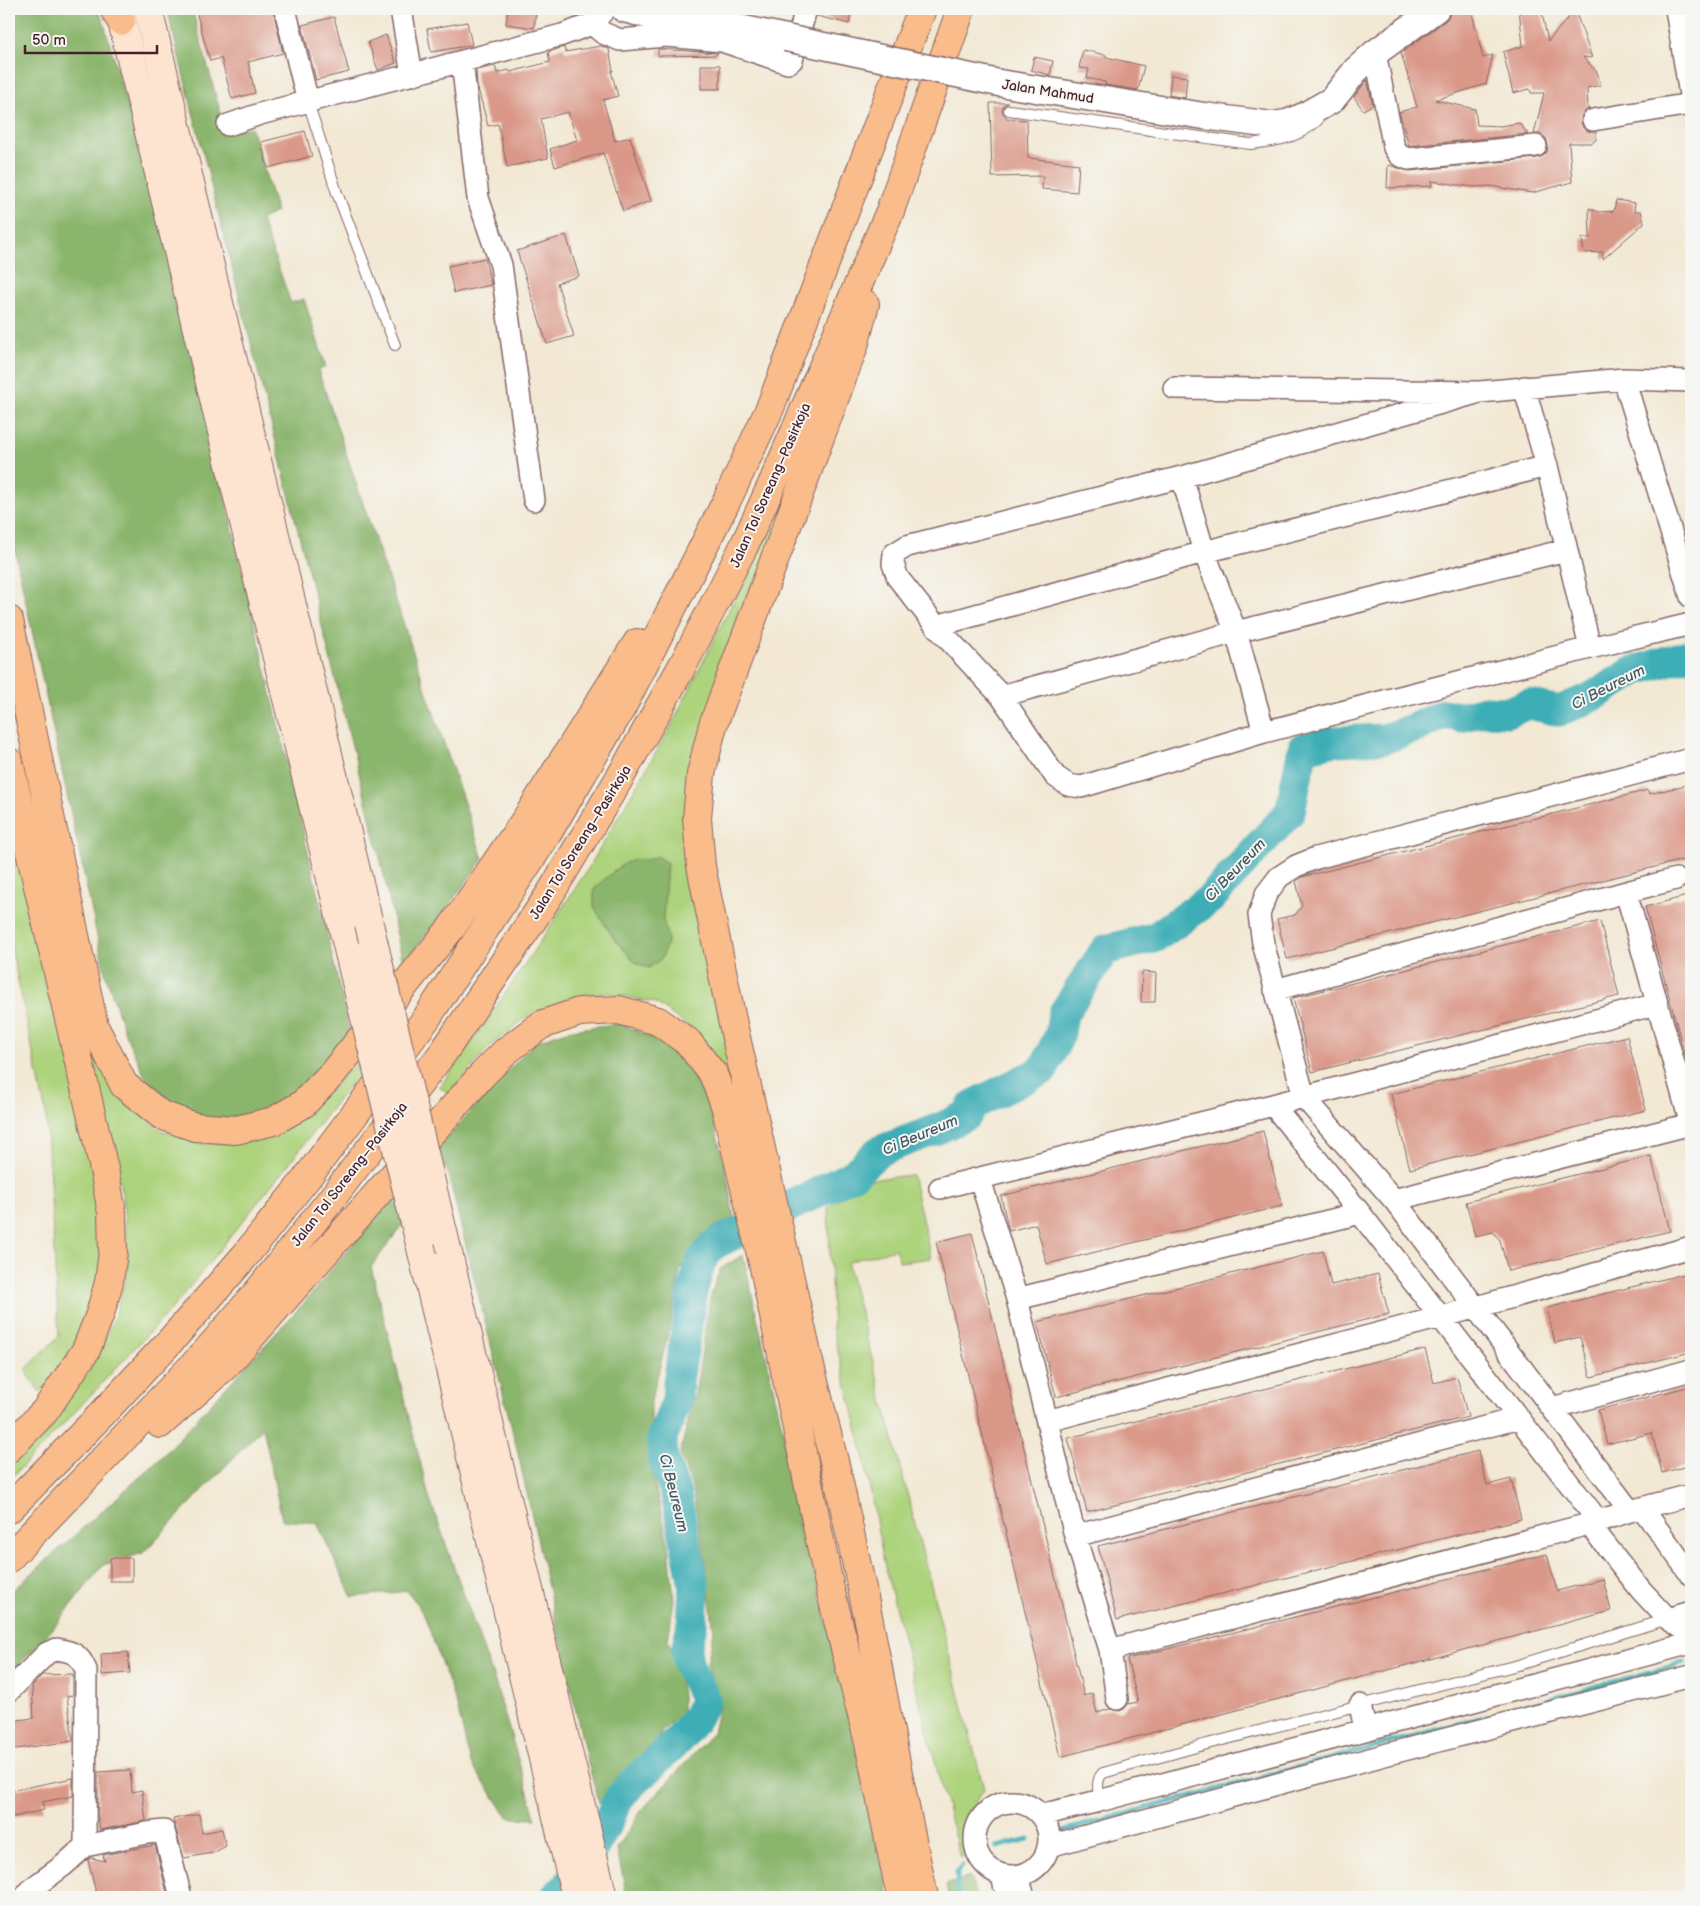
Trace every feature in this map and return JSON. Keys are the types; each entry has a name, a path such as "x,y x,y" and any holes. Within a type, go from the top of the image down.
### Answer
{"highway":[{"path":"9,1509 167,1345 244,1257 306,1179 426,1019 547,834 622,707 727,500 770,408 922,9"},
{"name":"Jalan Tol Soreang–Pasirkoja","path":"14,1553 205,1352 256,1294 330,1202 445,1050 550,894 622,774 685,661 743,548 890,211 961,9"},
{"path":"890,211 854,346 713,725 701,774 697,818 701,866 732,1015 753,1163 775,1258 830,1589 869,1743 900,1897"},
{"path":"9,620 94,1026 124,1085 161,1115 195,1127 236,1130 274,1121 303,1104 332,1074 452,927 528,816 727,500"},
{"path":"9,762 104,1169 112,1213 113,1252 109,1282 100,1314 86,1350 45,1411 9,1448"},
{"path":"14,1553 226,1365 483,1074 506,1051 541,1025 579,1012 619,1010 658,1021 688,1042 713,1074 725,1105 753,1163"},
{"path":"775,1258 808,1358 837,1473 869,1621 924,1897"}],"main road":[{"path":"148,9 603,1897"},
{"path":"118,13 423,1256 576,1897"}],"street":[{"path":"285,9 308,102"},
{"path":"401,9 412,75"},
{"name":"Jalan Mahmud","path":"624,9 652,16 712,22 1000,83 1194,115 1272,125 1286,123 1304,116 1332,100 1356,70 1375,53 1436,9"},
{"path":"1594,120 1691,103 1676,9"},
{"path":"228,125 260,114 562,35 599,16 613,38 620,40 666,36 722,41 788,63 792,60 805,12"},
{"path":"1375,53 1394,148 1399,156 1408,159 1536,146"},
{"path":"462,62 478,198 501,265 534,500"},
{"path":"1624,379 1691,597"},
{"path":"1174,388 1480,392 1624,379 1691,381"},
{"path":"1524,387 1547,466 1590,648"},
{"path":"1480,392 1182,477 907,546 894,554 894,564 898,578 936,626 1001,696 1055,776 1068,785 1081,787 1264,732 1691,624"},
{"path":"936,626 1204,552 1547,466"},
{"path":"1182,477 1204,552 1236,632 1264,732"},
{"path":"1001,696 1236,632 1566,550"},
{"path":"1691,759 1316,858 1296,866 1279,877 1266,894 1259,915 1263,943 1304,1097 1394,1200 1552,1408 1691,1575"},
{"path":"1275,990 1676,879"},
{"path":"1394,1200 1691,1125 1626,892"},
{"path":"940,1188 1273,1105 1657,1004"},
{"path":"1273,1105 1441,1316 1519,1418 1641,1590 1668,1619 1691,1634"},
{"path":"980,1179 1017,1299 1075,1536 1110,1650 1117,1698"},
{"path":"1017,1299 1360,1213"},
{"path":"1047,1421 1691,1247"},
{"path":"1552,1408 1691,1370"},
{"path":"1075,1536 1519,1418"},
{"path":"1110,1650 1594,1523 1636,1509 1691,1495"},
{"path":"1668,1619 1691,1612"},
{"path":"1041,1815 1691,1643"},
{"path":"9,1691 47,1654 57,1649 76,1654 82,1661 86,1670 85,1846"},
{"path":"1049,1846 1388,1754 1691,1676"},
{"path":"1360,1705 1365,1729"},
{"path":"1006,1801 1025,1803 1041,1815 1048,1830 1049,1846 1043,1860 1032,1871 1010,1876 988,1868 975,1850 975,1827 988,1809 1006,1801"},
{"path":"25,1897 30,1890 64,1865 85,1846 164,1831 181,1897"},
{"path":"1007,1897 1010,1876"},
{"path":"1010,1876 1024,1897"}],"lane":[{"path":"782,9 805,12"},
{"path":"1009,110 1250,144 1283,140 1307,129 1322,116 1332,100"},
{"path":"308,102 337,193 395,345"},
{"path":"1099,1801 1098,1781 1099,1776 1103,1773 1206,1744 1518,1665 1668,1619"}],"green space":[{"path":"9,9 97,9 103,20 163,230 351,1037 318,1078 279,1107 216,1121 181,1110 148,1083 126,1036 105,973 9,523"},
{"path":"167,9 192,9 226,133 251,127 277,212 261,219 291,303 304,299 326,367 318,370 483,859 433,927 403,963 379,853"},
{"path":"771,526 780,531 687,823 735,1090 726,1079 701,1036 656,1003 609,993 573,998 529,1015 489,1047 449,1094 440,1087 501,1000 588,869 669,730"},
{"path":"9,813 91,1147 104,1272 70,1360 40,1392 25,1370 59,1336 46,1114 9,937"},
{"path":"657,856 667,863 663,919 668,939 662,958 649,968 636,963 614,939 594,907 594,889 629,861 651,859"},
{"path":"81,1014 99,1067 130,1107 161,1130 198,1144 246,1142 294,1124 360,1060 365,1065 176,1304 9,1480 9,1464 88,1374 115,1316 129,1265 122,1194"},
{"path":"619,1023 669,1045 706,1093 726,1170 734,1218 710,1229 680,1270 668,1335 651,1401 651,1468 669,1547 674,1600 668,1640 677,1669 682,1695 682,1713 663,1730 645,1762 616,1777 600,1806 586,1756 517,1449 446,1166 371,1267 429,1497 494,1679 536,1819 509,1818 471,1764 457,1706 424,1615 408,1591 352,1597 317,1523 282,1520 263,1427 143,1553 103,1565 52,1630 9,1675 9,1594 159,1460 302,1305 359,1237 485,1095 535,1042 566,1031"},
{"path":"912,1175 931,1258 900,1262 895,1249 847,1262 984,1789 965,1819 963,1833 966,1855 960,1858 884,1563 862,1447 833,1331 828,1207 866,1180"},
{"path":"743,1255 889,1897 627,1897 617,1849 641,1811 713,1733 719,1706 707,1663 714,1632 704,1552 692,1488 680,1453 696,1389 710,1298 720,1269"},
{"path":"970,1877 976,1897 948,1897 946,1885"}],"building":[{"path":"206,9 273,9 283,53 248,62 255,93 232,99 221,58 210,61 196,11"},
{"path":"508,9 536,9 534,28 506,24"},
{"path":"818,9 852,9 849,24 817,16"},
{"path":"1451,9 1471,9 1483,58 1493,55 1486,84 1435,100 1475,109 1477,125 1500,126 1519,123 1528,134 1409,146 1399,112 1417,107 1401,53 1445,21"},
{"path":"1519,9 1541,9 1548,41 1575,10 1592,58 1583,57 1597,72 1601,85 1587,88 1588,109 1582,115 1581,122 1583,128 1596,132 1596,140 1591,143 1569,143 1572,182 1532,193 1490,186 1473,187 1431,181 1432,186 1387,188 1388,165 1409,171 1537,158 1547,152 1546,138 1541,134 1534,134 1544,93 1531,93 1530,89 1513,93 1503,52 1523,46"},
{"path":"334,17 349,72 316,80 302,25"},
{"path":"467,22 472,45 431,52 427,29"},
{"path":"386,35 396,63 378,70 368,42"},
{"path":"601,46 609,49 613,71 611,71 618,96 603,100 615,141 630,137 651,201 623,211 603,153 555,167 550,149 577,140 568,112 541,119 548,158 507,167 498,124 488,126 477,85 476,70 495,66 497,73 509,70 510,72 550,62 548,52 564,47 565,52"},
{"path":"658,49 717,53 717,55 658,56"},
{"path":"1083,50 1144,66 1138,90 1105,85 1105,82 1087,78 1089,69 1079,68"},
{"path":"1034,57 1053,61 1050,75 1031,70"},
{"path":"701,65 720,65 720,89 701,89"},
{"path":"1171,75 1187,77 1185,98 1169,95"},
{"path":"1367,80 1373,105 1363,110 1354,97"},
{"path":"990,103 1008,103 1004,105 1002,110 1008,119 1027,120 1028,158 1079,164 1077,192 1042,189 1043,176 992,177"},
{"path":"305,131 312,156 268,168 261,142"},
{"path":"1616,200 1635,203 1634,211 1641,211 1644,223 1603,259 1603,252 1584,253 1582,238 1590,238 1589,208 1599,212 1614,211"},
{"path":"566,235 579,276 557,283 574,336 547,344 517,251"},
{"path":"485,258 491,285 454,293 448,266"},
{"path":"1691,784 1691,858 1287,959 1277,919 1295,915 1302,906 1296,881 1302,877 1648,790 1649,794"},
{"path":"1691,895 1691,1062 1687,1063 1645,907"},
{"path":"1600,921 1619,996 1312,1072 1293,998"},
{"path":"1142,972 1156,973 1155,1002 1141,1002"},
{"path":"1627,1036 1646,1110 1410,1169 1391,1094"},
{"path":"1263,1131 1282,1206 1047,1264 1036,1224 1009,1231 1001,1196"},
{"path":"1651,1156 1670,1231 1508,1271 1500,1240 1493,1232 1475,1236 1466,1202"},
{"path":"972,1233 1084,1696 1092,1693 1097,1713 1110,1709 1119,1711 1128,1704 1138,1702 1127,1659 1547,1554 1557,1591 1603,1579 1611,1611 1060,1757 936,1242"},
{"path":"1323,1251 1331,1285 1378,1274 1389,1314 1056,1397 1037,1322"},
{"path":"1688,1273 1691,1287 1691,1352 1591,1377 1580,1337 1555,1343 1547,1308"},
{"path":"1425,1349 1434,1383 1457,1377 1468,1417 1087,1512 1068,1438"},
{"path":"1691,1386 1691,1465 1662,1473 1652,1433 1607,1444 1598,1410"},
{"path":"1478,1451 1487,1485 1511,1479 1521,1519 1117,1620 1098,1546"},
{"path":"110,1558 132,1558 132,1581 110,1581"},
{"path":"128,1652 130,1673 102,1675 101,1654"},
{"path":"73,1674 73,1695 67,1696 73,1741 9,1750 9,1721 34,1718 32,1686 42,1675"},
{"path":"130,1770 132,1792 142,1790 146,1821 100,1830 98,1819 98,1772"},
{"path":"73,1778 73,1796 42,1802 44,1810 9,1818 9,1791"},
{"path":"199,1814 202,1833 222,1829 226,1846 213,1853 184,1858 173,1819"},
{"path":"155,1845 168,1897 97,1897 88,1860 91,1858 105,1861 103,1855"}],"waterway":[{"name":"Ci Beureum","path":"555,1897 572,1880 586,1861 621,1796 633,1782 681,1737 700,1712 705,1699 689,1666 686,1650 692,1625 694,1585 676,1495 663,1458 662,1437 677,1401 678,1382 693,1288 701,1261 713,1245 854,1174 879,1151 940,1128 967,1115 973,1105 1043,1070 1060,1034 1063,1014 1105,950 1156,937 1210,899 1290,812 1303,748 1335,741 1384,739 1417,727 1444,714 1460,717 1484,711 1508,712 1529,704 1559,711 1592,697 1634,671 1691,654"},
{"path":"1059,1832 1684,1663"},
{"path":"997,1847 1028,1839"},
{"path":"958,1897 957,1872 962,1866"}]}
